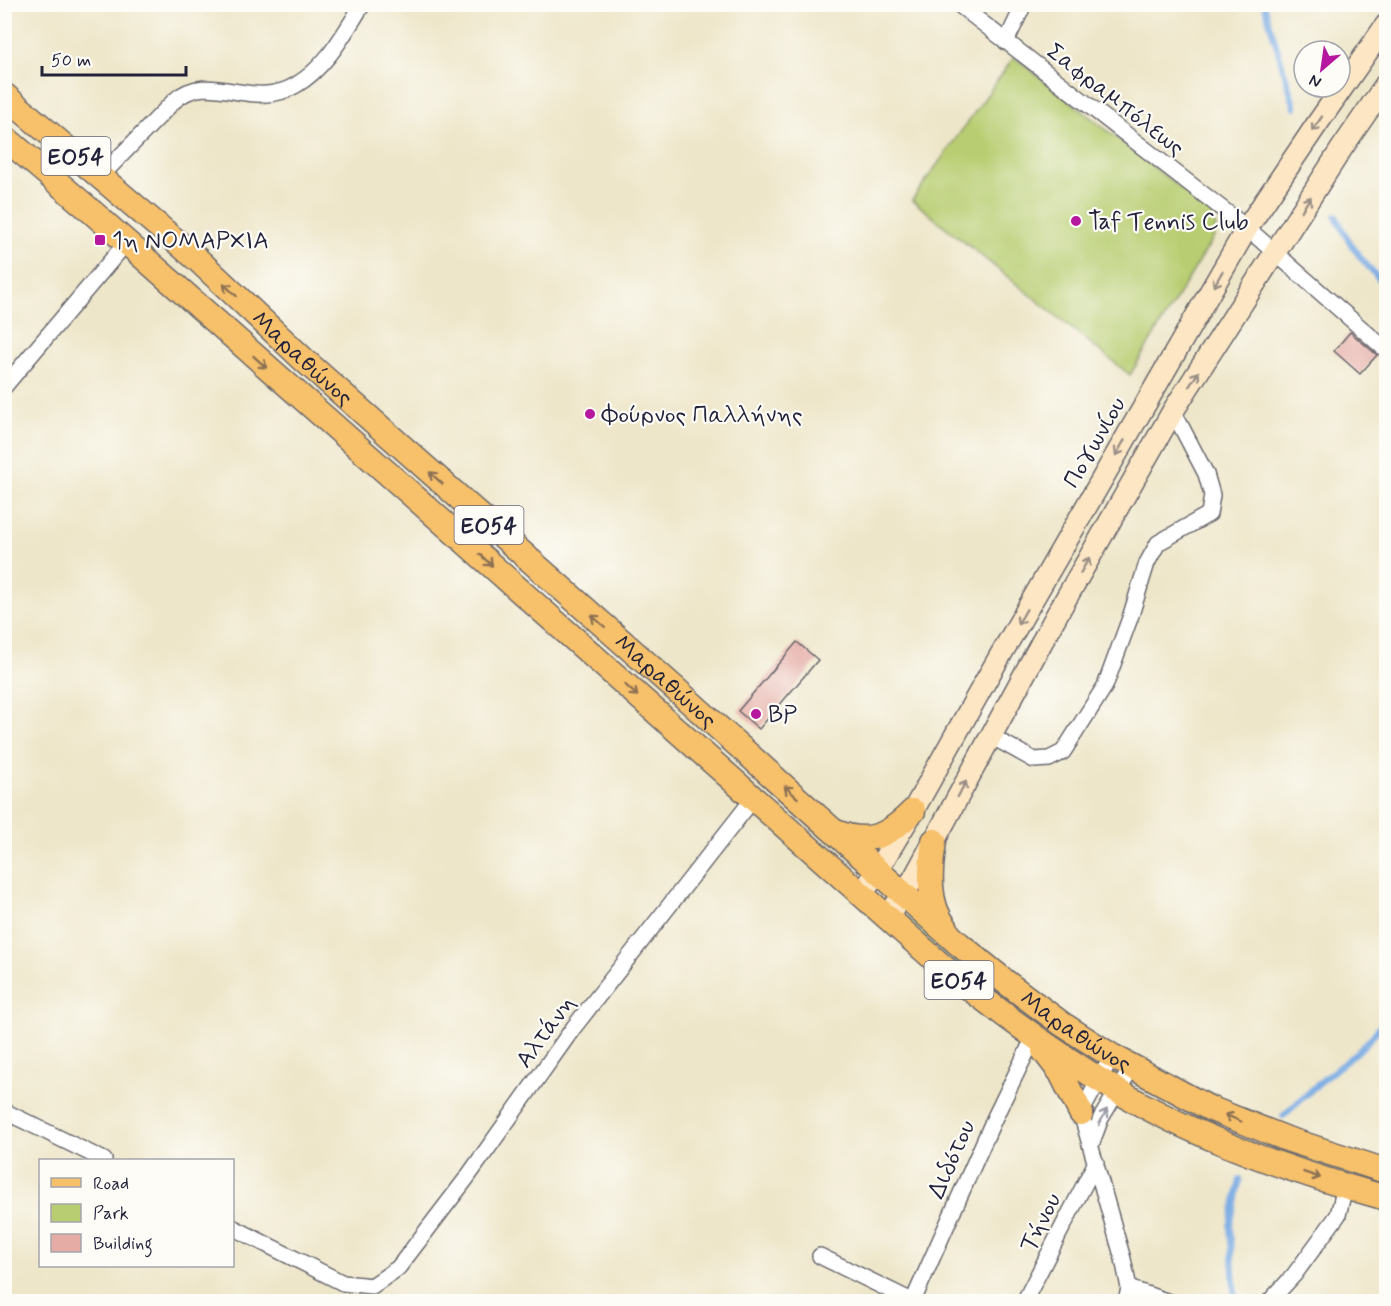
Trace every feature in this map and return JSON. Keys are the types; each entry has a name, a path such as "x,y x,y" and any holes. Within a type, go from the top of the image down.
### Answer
{"main road":[{"name":"Πογωνίου","path":"862,895 913,811 984,682 1247,228 1386,25"},
{"path":"887,918 934,841 1056,616 1173,411 1342,148 1386,84"},
{"name":"Μαραθώνος","path":"5,96 196,259 304,360 878,870 958,944 1047,1013 1122,1061 1209,1108 1287,1139 1386,1171"},
{"name":"Μαραθώνος","path":"4,137 550,616 887,918 988,1004 1108,1085 1167,1117 1257,1156 1386,1198"},
{"path":"834,831 860,839 878,837 899,825 913,811"},
{"path":"934,841 930,872 933,897 942,924 958,944"},
{"path":"1034,1037 1061,1073 1081,1113"}],"street":[{"path":"101,176 185,91 212,88 256,95 276,93 298,84 326,59 363,4"},
{"name":"Σαφραμπόλεως","path":"958,4 1247,228 1275,253"},
{"path":"1006,42 1024,4"},
{"path":"4,387 126,243"},
{"path":"1275,253 1386,350"},
{"path":"991,736 1034,760 1049,759 1063,752 1105,686 1147,563 1158,543 1209,514 1212,495 1206,474 1173,411"},
{"name":"Αλτάνη","path":"234,1228 343,1283 372,1286 398,1268 466,1179 574,1027 753,799"},
{"name":"Διδότου","path":"913,1301 995,1117 1034,1037"},
{"path":"1122,1061 1108,1085 1081,1113 1112,1215 1128,1295 1169,1302"},
{"path":"1091,1145 1101,1118 1108,1085 1122,1061"},
{"path":"4,1111 100,1159"},
{"name":"Τήνου","path":"1024,1302 1096,1162"},
{"path":"1269,1302 1294,1275 1338,1215 1345,1186"},
{"path":"820,1256 913,1301"}],"green space":[{"name":"Taf Tennis Club","path":"1014,57 1213,214 1216,227 1214,237 1130,375 912,200"},
{"path":"901,912 1041,1023 1086,1053 1082,1060 906,927"},
{"path":"1281,1149 1386,1180 1386,1186 1349,1177 1281,1153"}],"building":[{"path":"1350,332 1377,355 1360,374 1334,351"},
{"path":"797,642 818,660 759,729 738,711"}],"waterway":[{"path":"1264,4 1295,108"},
{"path":"1336,216 1358,254 1386,286"},
{"path":"1283,1116 1367,1042 1386,1015"},
{"path":"1235,1302 1230,1226 1240,1179"}],"place":[{"name":"Taf Tennis Club","path":"1076,221"},
{"name":"1η ΝΟΜΑΡΧΙΑ","path":"100,240"},
{"name":"Φούρνος Παλλήνης","path":"590,414"},
{"name":"BP","path":"756,714"}]}
